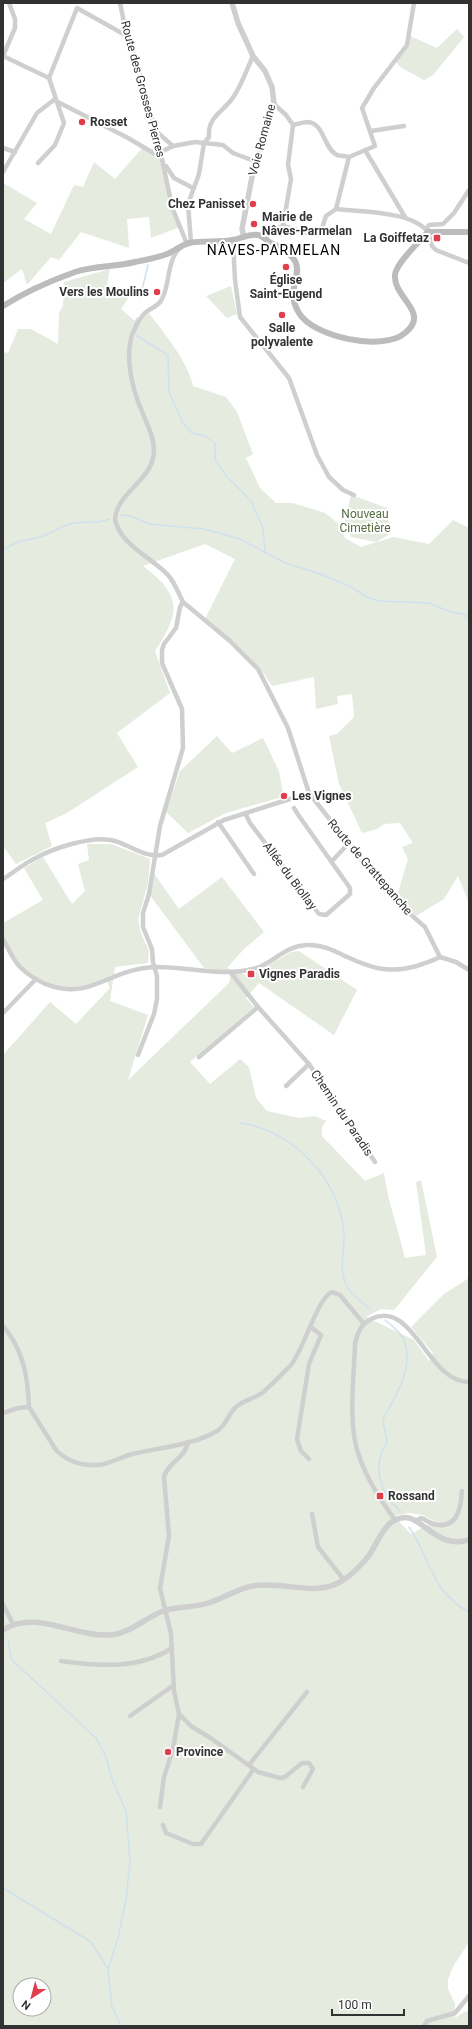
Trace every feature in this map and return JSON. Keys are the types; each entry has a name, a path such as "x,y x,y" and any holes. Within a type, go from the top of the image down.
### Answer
{"main road":[{"path":"3,306 44,285 77,272 134,263 168,254 189,243 233,240 256,235 284,248 296,264 298,269 294,285 294,300 298,311 305,321 323,331 365,342 390,341 398,338 410,327 414,320 414,312 398,291 395,274 403,260 428,232 469,232"}],"street":[{"path":"9,3 15,19 15,28 3,56 49,78"},
{"name":"Route des Grosses Pierres","path":"120,3 127,36 139,69 143,91 156,130 172,207 189,243"},
{"name":"Voie Romaine","path":"232,3 238,23 253,56 265,71 272,87 274,104 257,162 242,229 244,237"},
{"path":"265,239 270,231 283,226 316,235 321,231 326,216 336,209 349,157 352,154 374,147 376,144 362,108 374,88 407,45 414,3"},
{"path":"38,163 51,150 63,128 63,116 56,101 49,78 77,8 127,36"},
{"path":"189,243 188,204 201,165 204,143 209,137 208,130 214,116 235,95 253,56"},
{"path":"3,172 37,113 56,101"},
{"path":"56,101 128,138 163,161 174,178 193,188"},
{"path":"274,104 286,115 293,125 288,165 291,179 283,226"},
{"path":"293,125 308,122 314,124 320,130 331,150 338,155 349,157"},
{"path":"371,131 404,126"},
{"path":"156,130 160,136 173,146"},
{"path":"161,152 173,146 195,142 223,145 233,153 257,162"},
{"path":"3,148 15,152"},
{"path":"364,150 405,217"},
{"path":"469,190 449,218 443,224 429,225 428,232 432,246 436,250 469,263"},
{"path":"336,209 405,217 422,225 428,232"},
{"path":"233,240 235,280 240,317 289,378 317,455 326,472 343,490 354,495"},
{"path":"138,1055 156,1006 157,976 154,967 152,949 143,927 142,920 149,894 160,826 183,748 182,709 165,671 162,657 164,644 176,628 180,606 183,602 176,587 167,574 152,559 128,544 115,522 115,516 121,503 150,467 153,457 152,438 138,401 132,377 130,355 131,341 142,315 161,302 172,260 181,247"},
{"name":"Route de Grattepanche","path":"183,602 245,656 263,676 288,728 309,793 348,844 400,906 425,927 440,957"},
{"path":"3,879 41,855 84,841 109,839 155,855 168,852 218,822 309,793"},
{"path":"294,808 298,816 332,861 348,844"},
{"name":"Allée du Biollay","path":"245,813 259,835 321,915 326,915 350,891 350,888 332,861"},
{"path":"218,822 254,874"},
{"path":"3,939 16,962 36,979 54,987 78,988 92,986 124,971 154,967 231,972 254,969 281,952 307,945 330,949 365,965 384,970 405,969 440,957 456,962 469,970"},
{"name":"Chemin du Paradis","path":"231,972 258,1007 309,1064 375,1162"},
{"path":"3,1013 36,979"},
{"path":"199,1056 258,1007"},
{"name":"Chemin du Paradis","path":"286,1086 309,1064"},
{"path":"3,1326 16,1346 25,1368 28,1407 56,1450 69,1460 90,1466 108,1464 131,1454 188,1442 219,1430 238,1405 262,1393 296,1358 322,1301 328,1294 332,1292 340,1296 364,1324"},
{"path":"395,1520 367,1476 358,1453 354,1433 356,1336 364,1324 379,1316 389,1315 410,1330 449,1377 469,1382"},
{"path":"308,1459 298,1446 297,1439 309,1364 321,1335 311,1327"},
{"path":"3,1413 18,1408 28,1407"},
{"path":"160,1807 164,1777 173,1749 179,1714 174,1685 171,1634 160,1588 169,1536 164,1476 185,1451 188,1442"},
{"path":"415,1521 421,1518 437,1525 453,1520 461,1509 462,1491"},
{"path":"312,1514 318,1547 344,1580"},
{"path":"3,1630 13,1624 31,1621 92,1635 110,1635 129,1630 165,1610 208,1604 252,1586 266,1585 304,1589 322,1588 344,1580 367,1558 386,1528 395,1520 408,1517 444,1541 457,1543 469,1540"},
{"path":"3,1604 13,1624"},
{"path":"61,1661 90,1665 139,1662 152,1658 172,1648"},
{"path":"130,1716 174,1685"},
{"path":"249,1765 307,1692"},
{"path":"179,1714 191,1726 249,1765 253,1770 280,1778 285,1777 302,1763 309,1763 313,1769 303,1787"},
{"path":"163,1826 166,1833 193,1844 201,1844 253,1770"},
{"path":"424,2026 427,2021 454,2013 469,1996"}],"green space":[{"path":"457,29 464,37 433,75 424,80 400,67 395,60 407,45 410,36 437,48"},
{"path":"143,147 161,160 180,227 151,238 149,217 127,219 129,248 81,232 59,260 51,257 27,285 22,269 3,283 3,183 37,203 24,219 51,234 74,185 83,187 94,162 115,179"},
{"path":"110,269 105,293 129,297 121,309 137,323 147,311 181,357 193,386 226,397 237,412 253,454 246,458 260,488 276,503 293,503 325,513 339,524 345,538 361,547 393,537 429,544 453,520 469,528 469,903 458,876 444,899 416,916 397,896 408,859 402,847 413,843 400,823 384,824 377,829 362,833 339,784 329,736 337,734 354,717 352,694 337,696 338,704 316,709 314,677 272,686 250,658 205,619 235,559 205,544 143,566 156,576 171,595 173,615 164,637 155,651 170,693 117,733 138,767 67,813 45,823 52,846 16,864 3,846 3,352 8,353 18,329 31,329 58,344 59,312 63,306 64,282"},
{"path":"231,286 237,314 227,318 206,296"},
{"name":"Nouveau Cimetière","path":"351,495 387,508 390,534 376,542 351,537 344,525"},
{"path":"217,736 232,753 263,738 279,771 283,793 279,798 226,813 188,833 166,812 180,771"},
{"path":"87,844 111,844 150,859 148,883 138,919 141,934 149,950 148,963 115,967 110,1001 148,1015 128,1080 229,983 231,973 204,968 149,894 153,872 179,909 222,877 264,932 244,949 227,968 249,976 291,952 299,951 357,990 334,1035 259,983 246,998 254,1007 190,1062 210,1084 240,1059 249,1067 256,1098 267,1111 299,1118 315,1116 326,1121 322,1127 322,1136 365,1181 384,1173 405,1258 426,1255 416,1182 421,1180 437,1257 394,1310 381,1309 366,1317 414,1340 429,1361 433,1353 411,1327 444,1294 469,1278 469,1942 454,1965 448,1979 448,1989 455,2004 455,2018 464,2012 469,2011 469,2026 3,2026 3,1055 50,1002 76,1024 110,988 107,981 74,991 52,989 42,985 23,972 15,963 3,942 2,934 3,923 43,900 24,868 43,857 72,904 85,891 78,864 89,860","holes":["409,1513 423,1515 434,1521 411,1534 394,1516"]}],"waterway":[{"path":"140,298 148,265"},
{"path":"134,326 137,318"},
{"path":"137,336 168,355 169,392 183,423 192,433 205,436 215,443 215,459 227,477 251,501 263,528 265,552"},
{"path":"121,515 131,516 149,524 204,529 240,539 285,563 315,572 349,586 369,598 380,601 429,603 451,612 463,614 469,619"},
{"path":"3,551 7,547 17,542 43,536 69,524 79,522 98,522 109,519"},
{"path":"241,1123 260,1128 279,1136 296,1147 311,1161 324,1177 334,1195 341,1213 344,1233 342,1270 345,1282 352,1293 369,1308"},
{"path":"385,1320 402,1336 407,1353 407,1363 402,1382 384,1417 383,1422 387,1442 379,1461 380,1479 383,1488 388,1497 401,1512"},
{"path":"409,1527 439,1584 446,1594 456,1604 469,1612"},
{"path":"8,1639 11,1659 96,1738 106,1757 113,1782 126,1811 130,1861 126,1900 118,1938 108,1969 112,2007 121,2026"},
{"path":"3,1888 91,1942 108,1969"}],"place":[{"name":"Rosset","path":"82,122"},
{"name":"Chez Panisset","path":"253,204"},
{"name":"Mairie de Nâves-Parmelan","path":"254,224"},
{"name":"La Goiffetaz","path":"437,238"},
{"name":"Église Saint-Eugend","path":"286,267"},
{"name":"Vers les Moulins","path":"157,292"},
{"name":"Salle polyvalente","path":"282,315"},
{"name":"Les Vignes","path":"284,796"},
{"name":"Vignes Paradis","path":"251,974"},
{"name":"Rossand","path":"380,1496"},
{"name":"Province","path":"168,1752"}],"district":[{"name":"NÂVES-PARMELAN","path":"274,250"}]}
